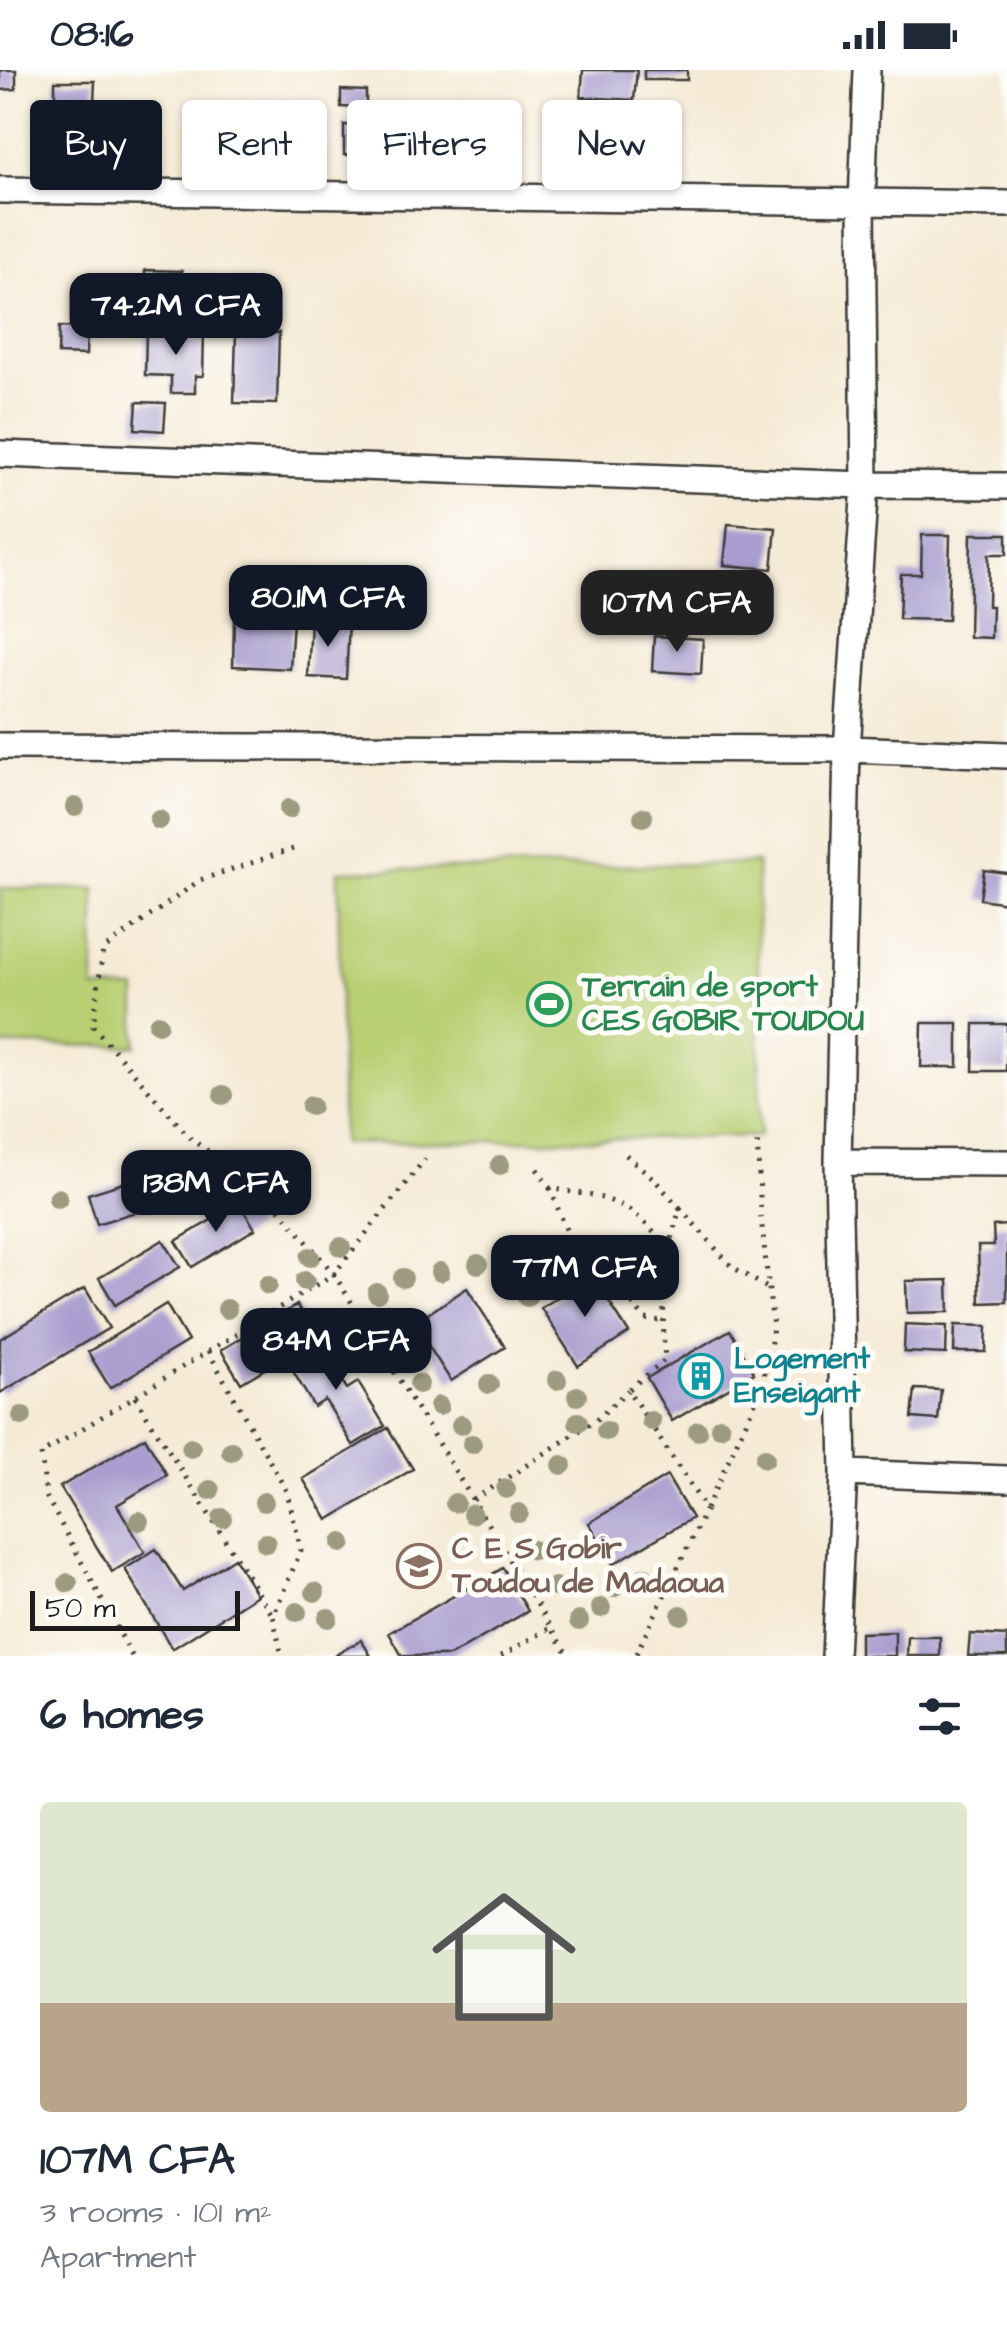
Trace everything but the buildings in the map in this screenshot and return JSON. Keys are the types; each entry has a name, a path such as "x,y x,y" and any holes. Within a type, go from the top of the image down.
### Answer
{"street":[{"path":"835,1656 844,1473 838,1162 847,749 865,486 862,204 867,70"},
{"path":"0,190 1007,204"},
{"path":"0,454 865,486 1007,486"},
{"path":"0,746 847,749 1007,754"},
{"path":"838,1162 1007,1163"},
{"path":"844,1473 1007,1478"}],"path":[{"path":"293,849 200,880 104,950 93,1026 191,1139 265,1192 334,1274 569,1656"},
{"path":"634,1656 706,1509 768,1362 773,1328 756,1136"},
{"path":"626,1154 652,1177 731,1266 769,1289"},
{"path":"132,1656 46,1496 41,1454 334,1274 425,1159"},
{"path":"537,1169 550,1188 574,1250 587,1268 619,1288 645,1318 662,1321"},
{"path":"550,1188 615,1200 649,1225 667,1249"},
{"path":"473,1500 596,1420 665,1360 662,1321 668,1282 667,1249 680,1208"},
{"path":"208,1352 288,1492 301,1550 273,1616"},
{"path":"628,1390 706,1509"},
{"path":"135,1396 273,1616 282,1656"},
{"path":"502,1656 552,1627"}],"green space":[{"name":"Terrain de sport CES GOBIR TOUDOU","path":"757,863 760,1136 342,1144 338,871"},
{"path":"0,888 95,889 94,989 136,989 136,1046 0,1045"}],"place":[{"name":"Terrain de sport CES GOBIR TOUDOU","path":"549,1004"},
{"name":"Logement Enseigant","path":"701,1376"},
{"name":"C E S Gobir Toudou de Madaoua","path":"419,1566"}]}
